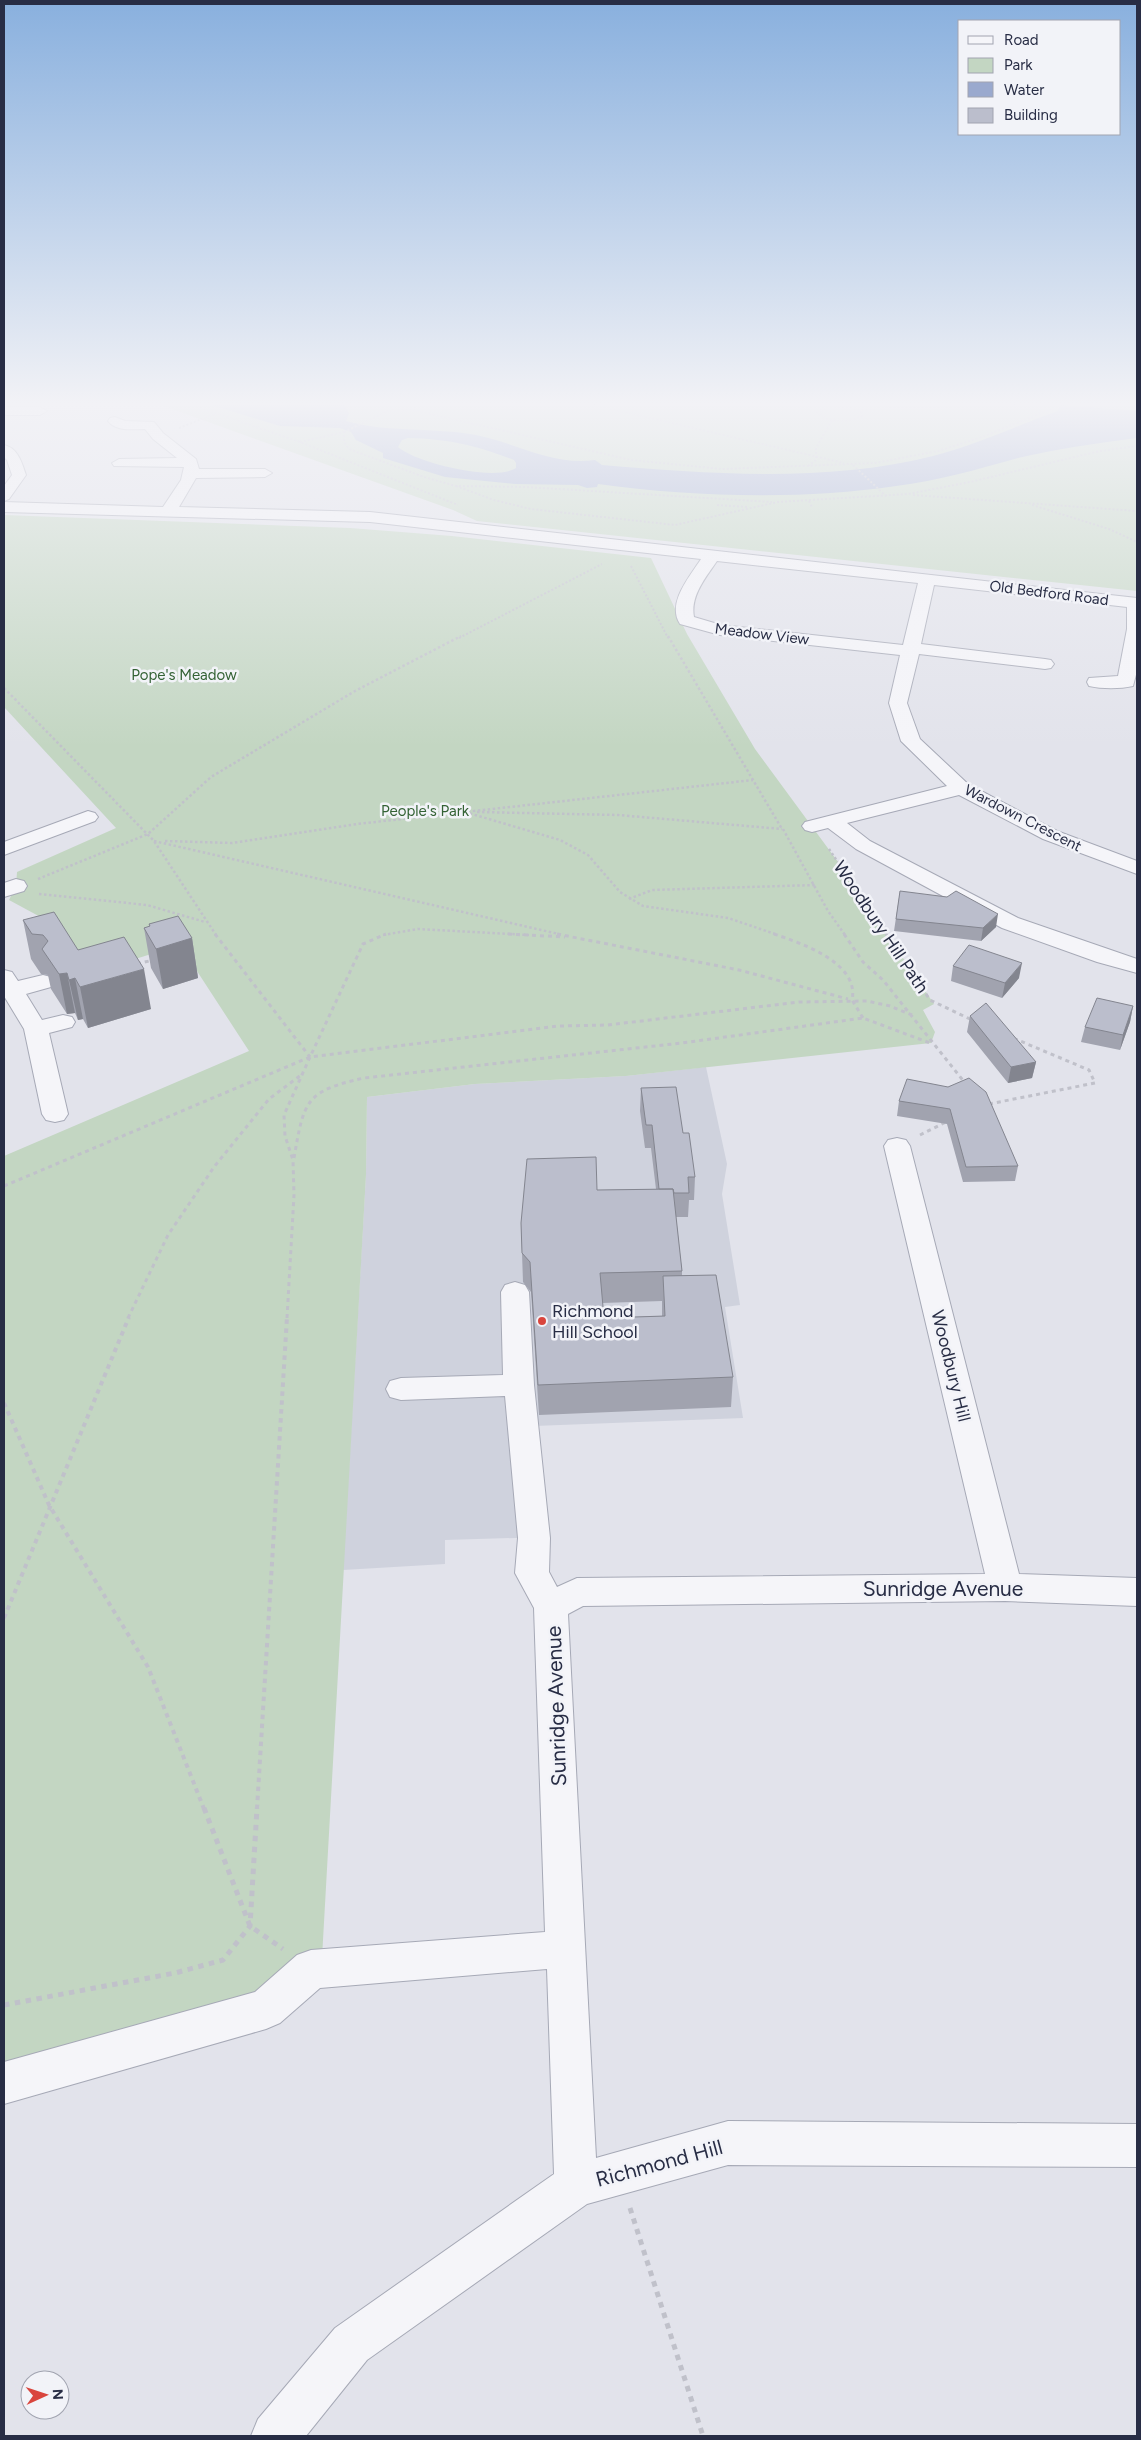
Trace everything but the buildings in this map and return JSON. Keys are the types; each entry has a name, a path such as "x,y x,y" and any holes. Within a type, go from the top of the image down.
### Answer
{"street":[{"name":"Old Bedford Road","path":"396,519 1136,603"},
{"name":"Meadow View","path":"712,554 687,596 683,612 686,620 720,630 912,650"},
{"name":"Wardown Crescent","path":"927,579 912,650 898,702 911,741 961,788 1050,835 1137,868"},
{"path":"1096,682 1126,682 1136,629 1136,603"},
{"path":"912,650 1045,664"},
{"path":"822,823 961,788"},
{"path":"4,850 88,817"},
{"path":"822,823 1010,923 1105,957 1137,966"},
{"path":"9,972 43,982"},
{"path":"9,972 36,1028 55,1114"},
{"path":"36,1028 63,1022"},
{"name":"Woodbury Hill","path":"897,1146 1005,1587"},
{"path":"515,1292 520,1386 534,1538 532,1572 552,1608"},
{"path":"401,1389 520,1386"},
{"name":"Sunridge Avenue","path":"576,2185 552,1608 577,1592 1005,1587 1137,1592"},
{"path":"4,2083 266,2009 311,1968 566,1949"},
{"name":"Richmond Hill","path":"275,2436 351,2344 576,2185 728,2143 1137,2146"}],"path":[{"path":"616,519 676,526 705,519"},
{"path":"1077,519 1109,528 1137,542"},
{"path":"17,890 148,834 211,777 256,749 355,691 605,562"},
{"path":"631,564 679,658 815,885 828,911 863,962 883,980 912,1015 931,1043 966,1084"},
{"path":"4,688 154,841 206,922 310,1057"},
{"path":"154,841 232,843 357,824 753,780"},
{"path":"462,812 618,815 782,829 822,823"},
{"path":"462,812 560,840 588,855 628,899 643,906 728,918 804,946 836,963 844,971 854,992 852,1000 863,1018"},
{"name":"Woodbury Hill Path","path":"822,823 871,909 930,1000 980,1024"},
{"path":"154,841 574,938 739,970 852,1000 890,1006 912,1015"},
{"path":"628,899 652,890 815,885"},
{"path":"17,890 147,905 206,922"},
{"path":"293,1160 285,1136 284,1115 364,944 375,937 421,928 574,938"},
{"path":"135,965 160,957"},
{"path":"4,1186 310,1057 558,1026 608,1025 799,1002 852,1000"},
{"path":"4,2004 175,1973 223,1960 250,1926 282,1372 290,1292 294,1195 293,1160 302,1115 314,1093 331,1084 374,1077 682,1044 863,1018 931,1043"},
{"path":"983,1105 1095,1084 1089,1070 1007,1035"},
{"path":"4,1618 118,1340 168,1235 214,1167 269,1099 303,1073"},
{"path":"897,1146 953,1119"},
{"path":"4,1403 49,1505 148,1667 250,1926"},
{"path":"620,2174 703,2436"}],"shaded area":[{"name":"Richmond Hill School","path":"706,1067 727,1164 722,1194 740,1305 725,1307 743,1418 534,1426 546,1537 445,1540 445,1564 343,1570 366,1175 367,1097 475,1084 626,1076"}],"green space":[{"name":"People's Park","path":"4,519 107,519 350,528 452,536 651,558 687,634 755,749 841,866 934,1004 923,1010 935,1032 931,1043 626,1076 475,1084 367,1097 366,1175 322,1958 277,2014 4,2083 4,1156 249,1051 180,945 81,976 46,920 9,900 16,886 17,872 116,828 4,707"},
{"path":"472,519 1137,519 1137,591 477,521"}],"place":[{"name":"Richmond Hill School","path":"542,1321"}],"park label":[{"name":"Pope's Meadow","path":"184,675"}]}
